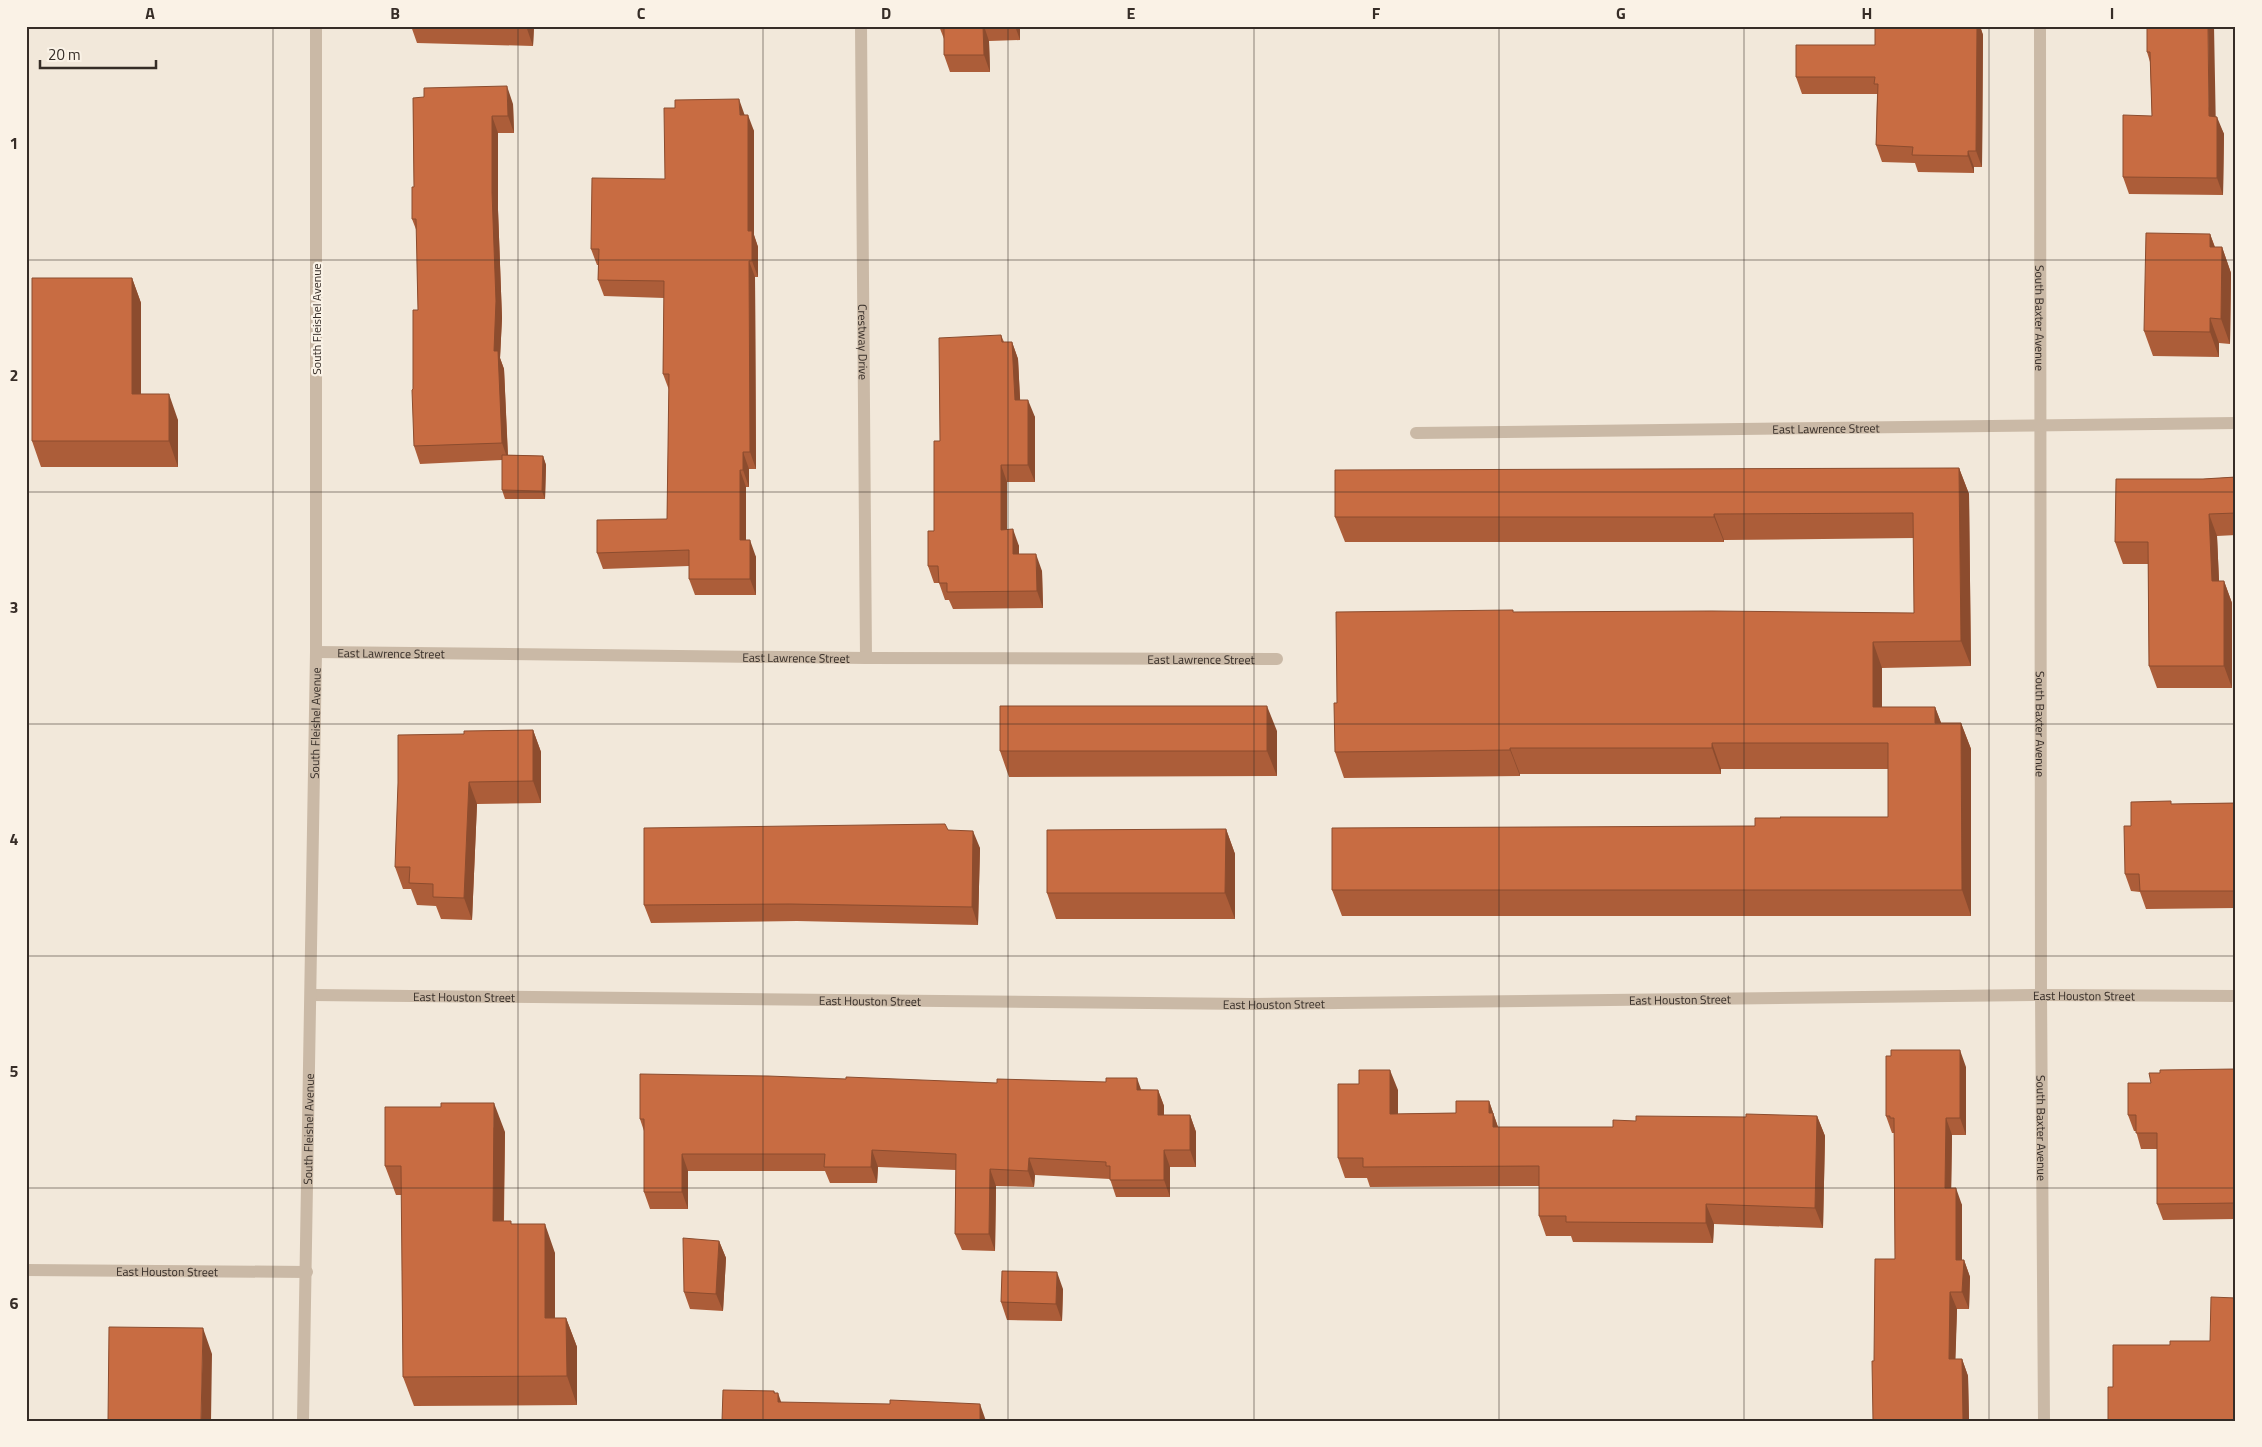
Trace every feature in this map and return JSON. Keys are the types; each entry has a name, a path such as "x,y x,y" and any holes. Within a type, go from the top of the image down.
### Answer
{"street":[{"name":"South Fleishel Avenue","path":"303,1421 312,995 316,652 316,26"},
{"name":"Crestway Drive","path":"861,26 866,658"},
{"name":"South Baxter Avenue","path":"2040,26 2041,995 2044,1421"},
{"name":"East Lawrence Street","path":"1416,433 2236,423"},
{"name":"East Lawrence Street","path":"316,652 866,658 1277,659"},
{"name":"East Houston Street","path":"312,995 1253,1004 2041,995 2236,996"},
{"name":"East Houston Street","path":"26,1270 307,1272"}],"building":[{"path":"944,26 983,26 984,55 944,55"},
{"path":"1875,26 1977,26 1976,151 1968,151 1968,156 1912,155 1913,147 1876,145 1878,84 1874,84 1875,77 1796,77 1796,45 1875,45"},
{"path":"2147,26 2208,26 2209,116 2217,117 2217,178 2123,177 2123,115 2152,116 2150,52 2147,52"},
{"path":"507,86 508,116 492,116 492,192 496,301 494,351 498,351 502,443 414,446 412,390 413,310 418,310 416,219 412,219 412,187 414,187 413,98 424,97 424,88"},
{"path":"739,99 740,115 748,115 748,231 752,231 752,261 749,261 750,452 743,452 743,470 740,470 740,540 750,540 750,579 689,579 689,550 597,553 597,520 667,519 669,374 663,374 664,281 598,280 599,249 591,249 592,178 665,179 664,108 675,108 675,100"},
{"path":"2146,233 2210,234 2210,247 2222,247 2221,319 2210,318 2210,332 2144,331"},
{"path":"32,278 132,278 132,394 169,394 169,441 32,441"},
{"path":"1001,335 1002,342 1012,342 1015,400 1028,400 1028,465 1001,465 1001,530 1013,529 1013,554 1036,554 1037,591 947,592 947,583 939,583 938,566 928,566 928,531 934,531 934,441 940,441 939,338"},
{"path":"502,455 543,456 542,491 502,490"},
{"path":"1959,468 1961,641 1873,642 1873,707 1935,707 1935,723 1961,723 1962,890 1332,890 1332,828 1755,826 1755,818 1888,817 1888,743 1712,743 1712,748 1510,748 1510,750 1335,752 1334,703 1337,703 1336,612 1513,610 1513,612 1914,613 1913,513 1714,514 1714,517 1335,517 1335,470"},
{"path":"2236,477 2236,513 2209,514 2212,581 2224,581 2224,666 2149,666 2148,542 2115,542 2116,479"},
{"path":"1000,706 1267,706 1267,751 1000,751"},
{"path":"533,730 533,781 469,782 464,898 433,897 433,884 409,883 410,867 395,867 398,735 464,734 464,731"},
{"path":"2171,801 2171,804 2236,803 2236,891 2140,891 2139,874 2125,874 2124,826 2131,826 2131,802"},
{"path":"945,824 948,830 973,831 972,907 790,904 644,905 644,828"},
{"path":"1226,829 1225,893 1047,893 1047,830"},
{"path":"1891,1050 1960,1050 1960,1118 1946,1118 1945,1188 1956,1188 1956,1260 1964,1260 1962,1292 1950,1292 1949,1359 1962,1359 1963,1421 1873,1421 1872,1361 1874,1361 1875,1259 1895,1259 1894,1118 1886,1116 1886,1056 1891,1056"},
{"path":"2236,1069 2236,1203 2157,1204 2157,1133 2136,1133 2136,1115 2128,1115 2128,1083 2151,1083 2149,1073 2160,1073 2160,1070"},
{"path":"1359,1070 1390,1070 1390,1114 1456,1113 1456,1101 1489,1101 1489,1113 1493,1113 1493,1127 1613,1127 1613,1120 1636,1121 1636,1116 1746,1117 1746,1114 1817,1116 1815,1208 1706,1204 1706,1223 1566,1222 1566,1216 1539,1216 1539,1166 1363,1167 1363,1158 1338,1158 1338,1084 1359,1084"},
{"path":"640,1074 846,1079 846,1077 997,1083 997,1079 1106,1082 1106,1078 1137,1078 1137,1090 1158,1090 1158,1115 1190,1115 1190,1150 1164,1150 1164,1180 1110,1180 1110,1166 1106,1166 1106,1162 1029,1158 1028,1171 990,1169 989,1234 955,1234 956,1154 872,1150 871,1167 824,1167 825,1154 682,1154 682,1192 644,1192 644,1119 640,1119"},
{"path":"441,1103 494,1103 493,1221 511,1221 511,1224 545,1224 545,1318 566,1318 567,1376 403,1377 401,1166 385,1166 385,1107 441,1107"},
{"path":"683,1238 719,1241 716,1294 684,1292"},
{"path":"1002,1271 1057,1272 1056,1304 1001,1302"},
{"path":"2211,1297 2236,1298 2236,1421 2108,1421 2108,1387 2113,1387 2113,1345 2170,1345 2170,1341 2210,1341"},
{"path":"109,1327 203,1328 201,1421 108,1421"},
{"path":"723,1390 774,1391 774,1393 778,1393 778,1402 890,1404 890,1400 980,1404 980,1421 722,1421"}]}
